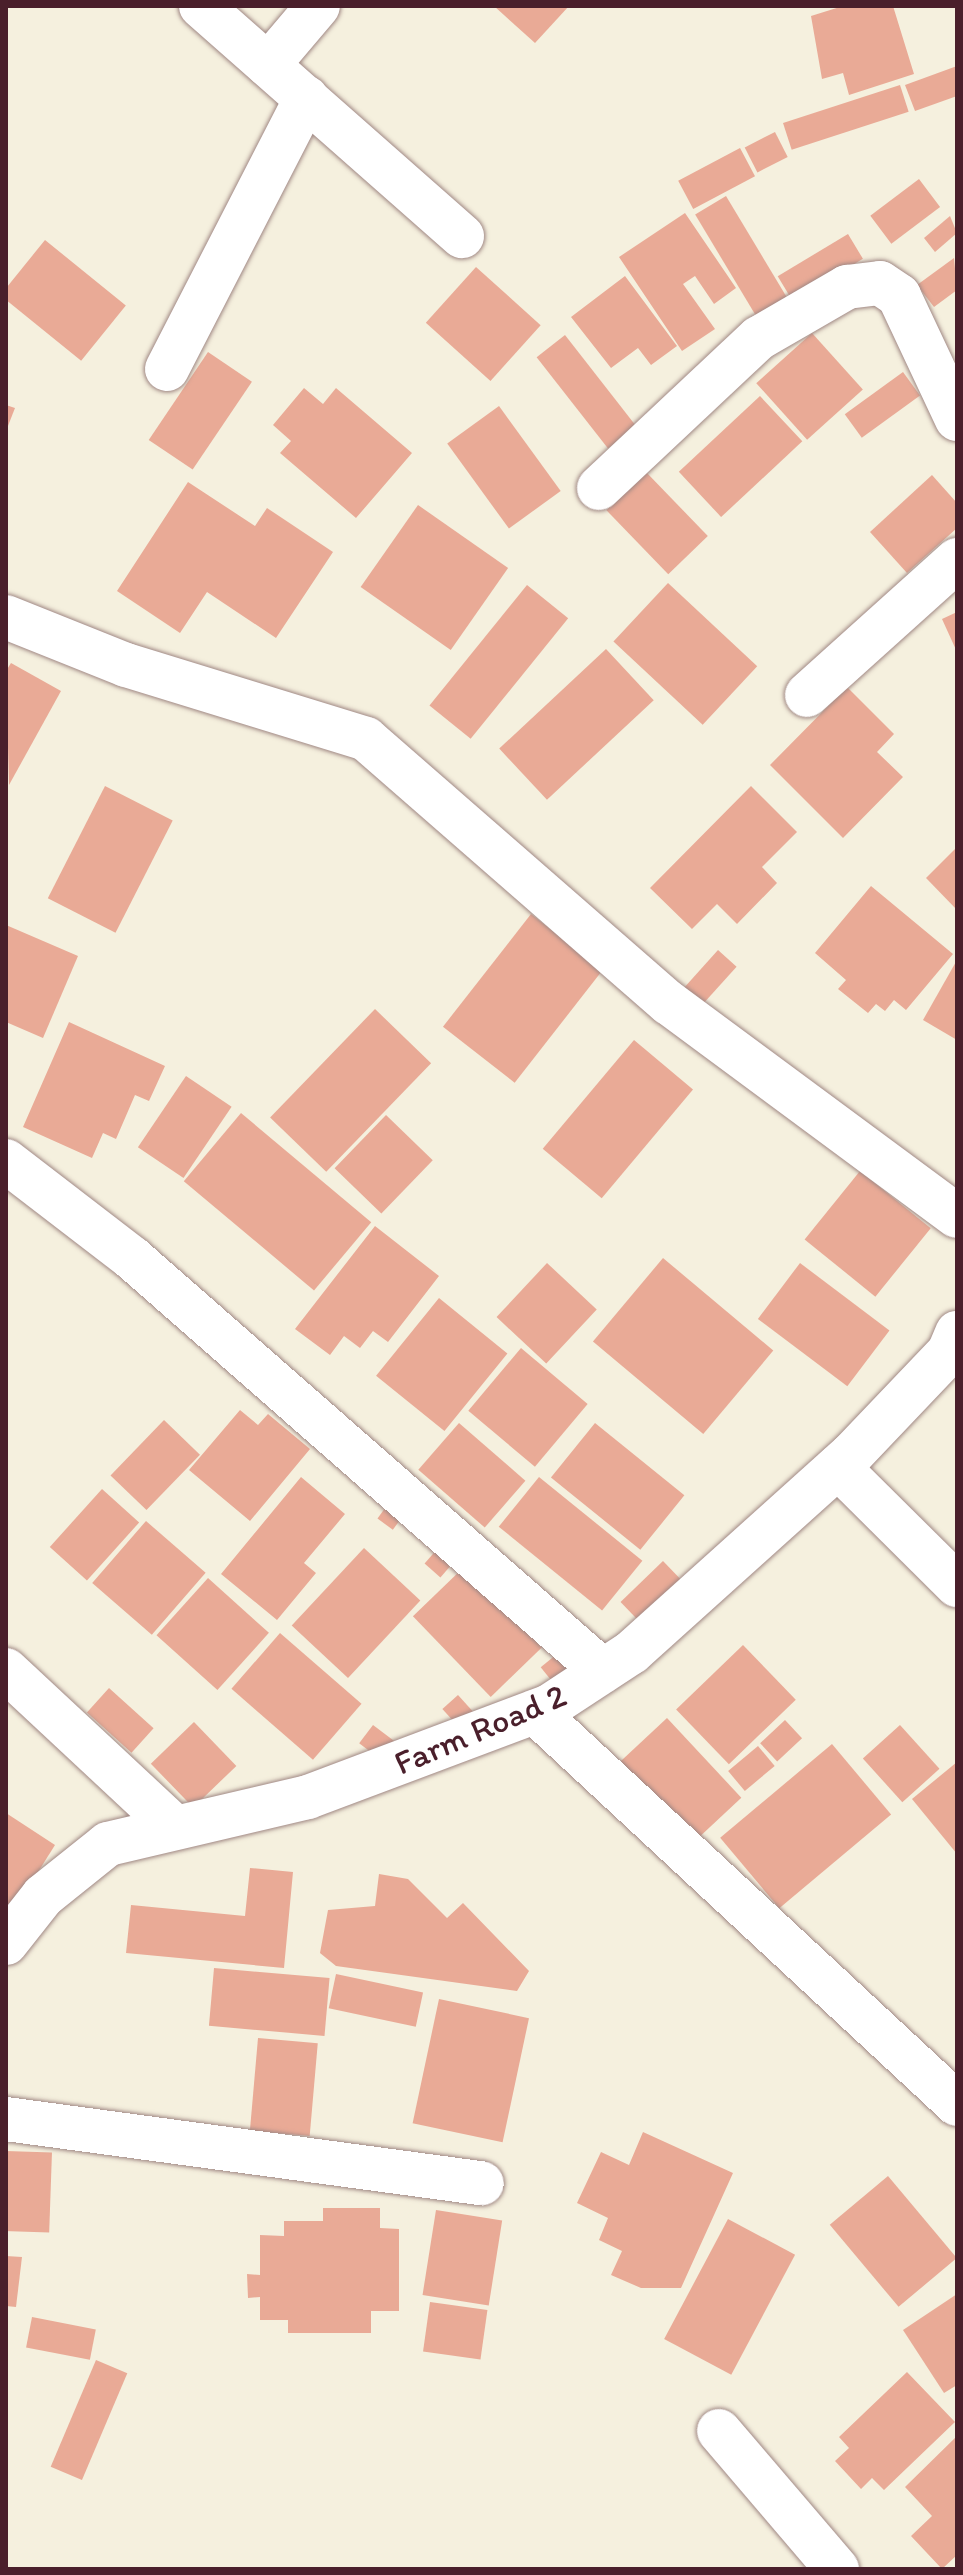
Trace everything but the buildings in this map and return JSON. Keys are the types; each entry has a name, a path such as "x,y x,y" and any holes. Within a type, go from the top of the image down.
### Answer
{"street":[{"path":"201,6 462,236"},
{"path":"268,65 318,6"},
{"path":"167,369 306,98"},
{"path":"599,488 759,338 847,287 880,283 899,296 957,419"},
{"path":"807,695 957,560"},
{"path":"6,617 126,665 366,739 669,1003 957,1216"},
{"path":"6,1161 132,1258 603,1671"},
{"name":"Farm Road 2","path":"6,1943 43,1896 108,1844 173,1826 308,1797 535,1712 603,1671 838,1467 949,1352 957,1333"},
{"path":"838,1467 957,1585"},
{"path":"6,1670 173,1826"},
{"path":"535,1712 957,2104"},
{"path":"6,2119 482,2183"},
{"path":"719,2431 837,2569"}]}
